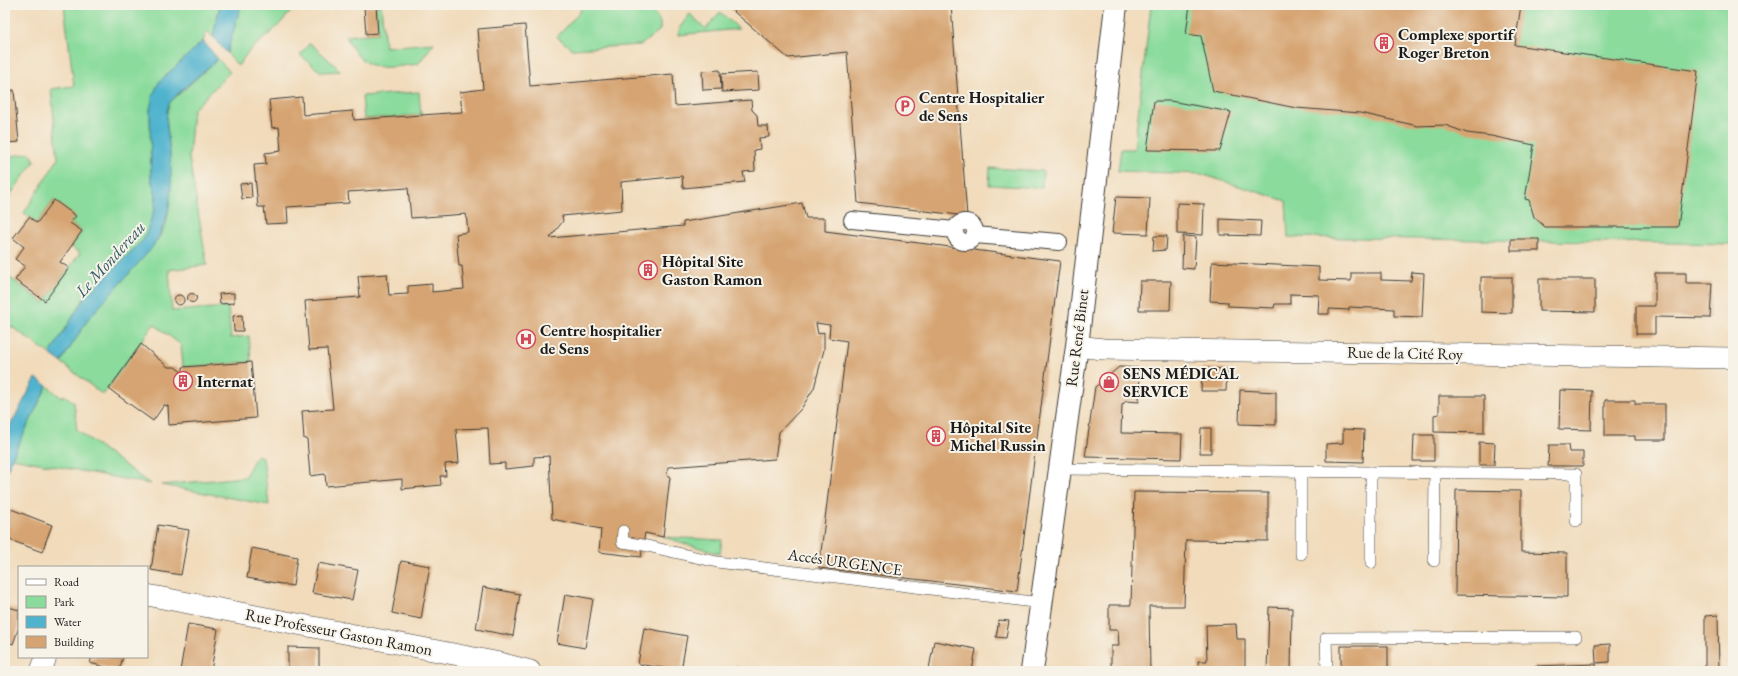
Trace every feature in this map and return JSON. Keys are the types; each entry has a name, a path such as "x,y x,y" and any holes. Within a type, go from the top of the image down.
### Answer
{"street":[{"name":"Rue René Binet","path":"1032,671 1077,346 1116,5"},
{"path":"852,220 955,230 958,224 968,222 975,228 975,235 1059,242"},
{"name":"Rue de la Cité Roy","path":"1077,346 1102,349 1733,358"},
{"name":"Rue Professeur Gaston Ramon","path":"148,595 492,661 530,671"},
{"path":"41,671 46,658"}],"lane":[{"path":"1060,469 1576,474 1576,522"},
{"path":"1301,472 1301,554"},
{"path":"1371,472 1371,563"},
{"path":"1434,473 1434,561"},
{"name":"Accés URGENCE","path":"623,531 622,542 645,545 716,562 1041,603"},
{"path":"1326,671 1326,638 1576,637"}],"green space":[{"path":"64,5 220,5 213,37 207,31 203,41 159,82 150,109 151,178 156,196 155,208 144,239 85,297 50,354 5,322 5,274 44,303 80,253 71,247 82,231 70,223 75,216 54,200 37,223 24,213 58,159 51,89 74,86"},
{"path":"241,5 297,5 277,27 248,52 238,66 227,53"},
{"path":"376,5 381,5 385,47 434,43 418,64 394,67 375,66 367,63 353,49 346,36 378,33"},
{"path":"584,5 644,5 658,18 660,22 660,30 641,45 572,49 557,37"},
{"path":"1151,5 1733,5 1733,244 1288,237 1286,201 1201,174 1118,171 1121,149 1134,149"},
{"path":"720,12 739,29 678,35 680,27 690,14 706,29"},
{"path":"310,43 341,71 321,72 300,55"},
{"path":"218,59 230,72 193,110 189,157 207,265 169,270 172,311 228,307 231,338 249,336 251,362 183,367 181,345 154,324 103,395 61,362 89,318 159,238 166,224 170,203 170,154 166,116 169,103"},
{"path":"419,92 421,115 364,119 362,96"},
{"path":"30,153 34,159 34,162 5,202 5,157"},
{"path":"990,168 1043,171 1042,188 989,185"},
{"path":"47,386 62,398 64,395 74,402 77,430 150,484 12,458"},
{"path":"258,455 263,458 269,505 161,485 245,477"},
{"path":"663,537 722,540 720,554"}],"water":[{"path":"220,5 241,5 227,53 213,37"},
{"path":"203,41 218,59 177,95 169,104 167,124 171,172 170,199 168,212 159,237 151,249 89,318 61,362 50,354 85,297 144,239 155,208 156,196 151,178 150,109 153,95 159,82"},
{"path":"36,378 47,386 12,458 5,476 5,435"}],"building":[{"name":"Centre Hospitalier de Sens","path":"726,5 951,5 967,216 858,203 847,52 788,58"},
{"path":"1190,5 1521,5 1515,45 1698,71 1678,227 1545,227 1534,217 1529,200 1525,199 1534,145 1491,136 1467,133 1445,125 1418,126 1360,113 1296,108 1213,91 1201,36 1186,34"},
{"path":"376,6 378,33 366,34 364,7"},
{"path":"525,25 530,86 673,74 675,106 751,100 752,110 757,115 758,126 768,126 769,137 759,138 760,149 754,150 755,171 743,172 745,182 683,188 682,176 621,182 622,210 562,216 563,221 550,238 683,226 683,222 802,203 806,218 825,218 825,231 1060,261 1017,591 819,568 847,341 829,338 830,325 816,323 818,334 824,332 824,350 814,388 801,409 779,432 775,459 668,467 667,475 670,477 663,537 645,533 641,557 599,552 601,529 552,519 549,456 534,457 534,466 505,469 505,463 490,464 488,428 456,429 459,463 445,464 446,476 440,476 441,485 402,489 402,479 326,486 325,474 310,476 307,439 304,439 302,411 333,409 327,349 309,350 305,301 360,297 358,276 387,274 389,295 408,294 408,286 432,284 432,292 464,289 462,266 459,266 456,234 468,232 466,214 411,218 408,188 348,192 349,203 287,207 288,223 266,224 264,207 258,207 254,165 266,164 265,153 281,151 279,127 272,128 269,100 302,97 303,115 353,111 354,120 462,112 460,92 483,89 478,29"},
{"path":"720,70 721,89 703,90 702,71"},
{"path":"758,72 759,90 722,92 721,74"},
{"path":"14,90 19,142 5,143 5,91"},
{"path":"1154,101 1170,101 1231,112 1220,151 1147,150"},
{"path":"251,183 252,198 242,199 240,184"},
{"path":"1116,197 1150,198 1148,234 1112,233"},
{"path":"54,200 76,216 70,223 82,231 60,262 69,268 45,301 15,280 25,266 15,259 24,247 13,238 29,217 37,223"},
{"path":"1177,203 1204,204 1203,235 1177,234"},
{"path":"1220,219 1261,221 1260,236 1220,235"},
{"path":"1154,236 1167,236 1166,250 1153,251"},
{"path":"1183,236 1196,237 1194,269 1182,268"},
{"path":"1511,239 1539,239 1539,251 1511,251"},
{"path":"1212,262 1319,267 1319,280 1351,281 1351,273 1381,273 1381,280 1411,281 1412,272 1424,273 1422,317 1394,316 1394,309 1349,307 1349,310 1329,309 1329,314 1318,314 1319,295 1290,294 1290,304 1275,304 1274,308 1228,306 1228,302 1210,301"},
{"path":"1655,273 1686,273 1686,283 1712,283 1710,318 1655,317 1655,334 1636,334 1636,306 1655,306"},
{"path":"1481,277 1512,277 1512,313 1481,312"},
{"path":"1539,279 1595,279 1595,312 1539,311"},
{"path":"1140,281 1171,281 1170,310 1139,310"},
{"path":"192,293 197,298 192,303 187,298"},
{"path":"234,293 234,303 220,304 219,294"},
{"path":"177,295 181,295 183,296 183,304 177,305 174,302 174,298"},
{"path":"1731,307 1733,307 1733,322 1731,322"},
{"path":"242,315 243,331 234,331 233,316"},
{"name":"Internat","path":"141,344 168,367 175,367 183,373 183,367 251,362 256,418 169,425 168,406 164,405 153,421 109,389"},
{"path":"1119,367 1140,368 1139,402 1126,401 1122,405 1121,433 1182,434 1181,459 1085,457 1095,387"},
{"path":"1202,368 1227,369 1226,391 1201,391"},
{"path":"1240,390 1276,392 1276,425 1239,424"},
{"path":"1560,390 1592,391 1591,430 1559,429"},
{"path":"1439,396 1484,396 1484,433 1434,432 1434,415 1439,414"},
{"path":"1605,400 1635,400 1635,404 1665,404 1665,440 1635,440 1635,436 1605,436"},
{"path":"1201,428 1211,428 1211,453 1200,453"},
{"path":"1343,429 1364,430 1363,462 1326,461 1326,444 1343,443"},
{"path":"1414,435 1434,435 1434,461 1413,461"},
{"path":"1479,442 1495,443 1494,465 1479,465"},
{"path":"1549,445 1568,445 1569,452 1583,452 1583,466 1548,466"},
{"path":"1456,490 1521,491 1521,552 1567,553 1567,597 1455,595"},
{"path":"1134,492 1268,493 1268,541 1186,540 1184,606 1149,606 1150,671 1111,671 1111,646 1119,646 1118,630 1109,630 1109,605 1131,605"},
{"path":"11,509 52,525 42,552 5,538 5,525"},
{"path":"158,525 189,530 181,575 151,570"},
{"path":"252,548 297,557 293,586 247,578"},
{"path":"401,561 430,566 421,619 392,613"},
{"path":"318,563 358,570 352,600 312,593"},
{"path":"483,587 520,594 513,636 476,629"},
{"path":"565,594 593,599 585,648 557,643"},
{"path":"5,606 18,610 18,630 13,644 5,641"},
{"path":"1269,607 1292,608 1291,671 1267,671"},
{"path":"1718,615 1719,671 1705,671 1705,616"},
{"path":"999,620 1009,621 1006,638 996,637"},
{"path":"188,624 218,629 211,671 180,671"},
{"path":"1236,624 1237,639 1245,639 1245,671 1199,671 1198,661 1207,661 1206,625"},
{"path":"644,628 687,636 681,671 638,664"},
{"path":"934,641 976,649 972,671 938,671 929,669"},
{"path":"1610,644 1610,662 1596,663 1595,645"},
{"path":"1341,646 1388,646 1388,671 1341,671"},
{"path":"288,647 319,648 319,671 288,671"},
{"path":"92,658 123,658 119,671 90,663"},
{"path":"1596,664 1596,671 1534,671 1534,666"},
{"path":"736,667 753,670 753,671 735,671"}],"place":[{"name":"Complexe sportif Roger Breton","path":"1384,43"},
{"name":"Centre Hospitalier de Sens","path":"905,106"},
{"name":"Hôpital Site Gaston Ramon","path":"648,270"},
{"name":"Centre hospitalier de Sens","path":"526,339"},
{"name":"Internat","path":"183,381"},
{"name":"SENS MÉDICAL SERVICE","path":"1109,382"},
{"name":"Hôpital Site Michel Russin","path":"936,436"}],"water label":[{"name":"Le Mondereau","path":"110,259"}]}
